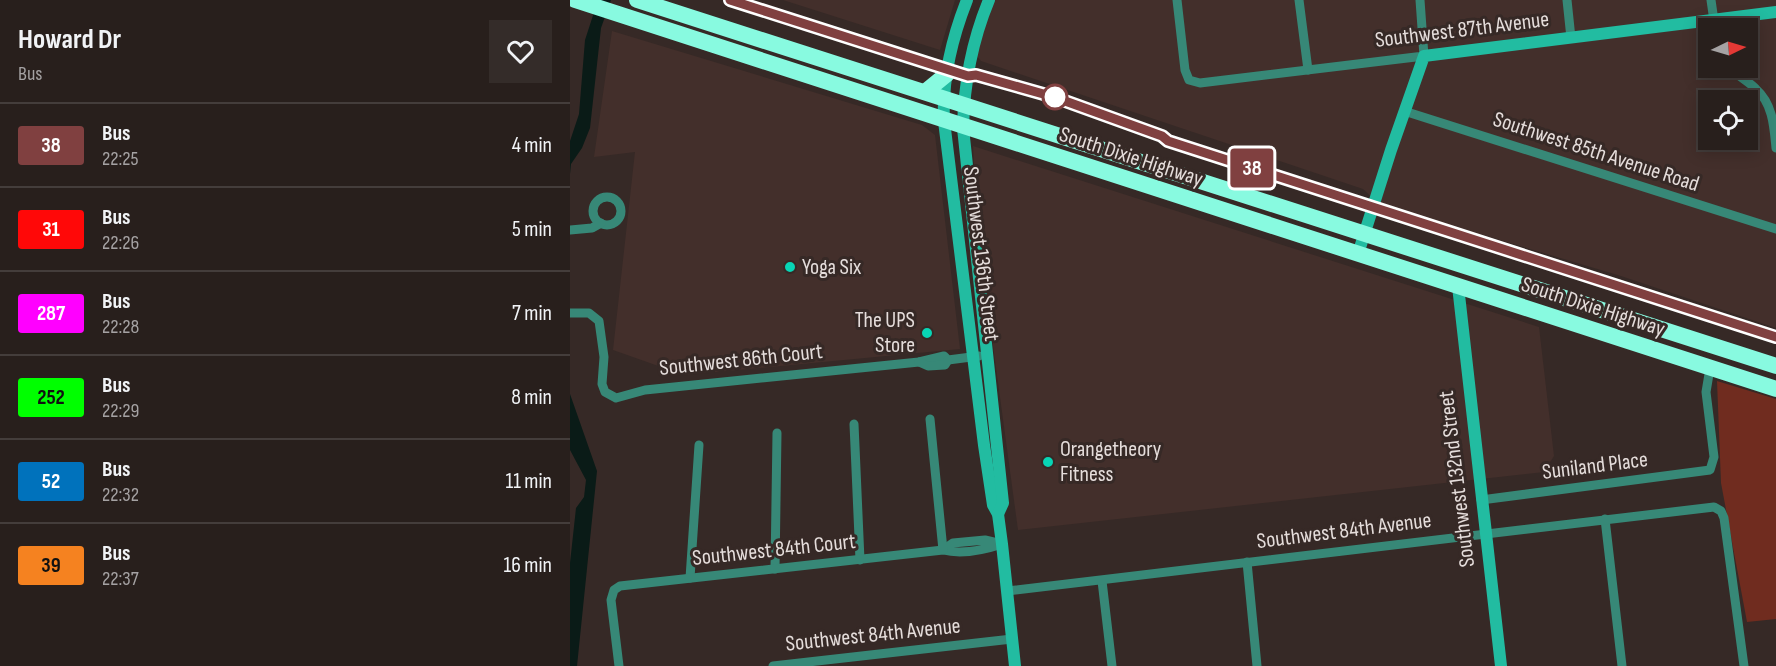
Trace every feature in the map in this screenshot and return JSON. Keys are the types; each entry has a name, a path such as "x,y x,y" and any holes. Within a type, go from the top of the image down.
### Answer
{"highway":[{"name":"South Dixie Highway","path":"637,0 1776,366"},
{"name":"South Dixie Highway","path":"583,2 963,128 1776,389"},
{"path":"925,92 947,74"},
{"path":"1458,286 1465,267"},
{"path":"1710,368 1717,346"}],"street":[{"name":"Southwest 136th Street","path":"967,0 955,37 947,74 943,98 944,121 993,505 998,514 1002,544 1015,666"},
{"name":"Southwest 136th Street","path":"989,0 973,46 964,104 963,128 1003,503 998,514"},
{"name":"Southwest 87th Avenue","path":"1177,0 1185,70 1189,80 1200,83 1571,38 1698,26"},
{"path":"1299,0 1308,70"},
{"path":"1358,255 1404,111 1424,57 1420,0"},
{"path":"1567,0 1571,38"},
{"path":"1711,0 1713,18"},
{"name":"Southwest 87th Avenue","path":"1747,18 1776,12"},
{"path":"741,55 748,35"},
{"path":"1743,78 1759,91 1766,101 1773,122 1776,148"},
{"name":"Southwest 85th Avenue Road","path":"1404,111 1776,229"},
{"path":"1157,189 1164,169"},
{"path":"609,197 617,201 621,210 618,219 610,224 575,230 593,215 594,206 600,198 609,197"},
{"path":"593,215 601,224"},
{"name":"Southwest 132nd Street","path":"1458,286 1502,666"},
{"name":"Southwest 86th Court","path":"570,313 589,313 599,321 604,357 602,388 609,396 615,398 645,390 919,362 928,366 945,364 948,360 973,358"},
{"path":"973,358 986,354"},
{"name":"Suniland Place","path":"1481,500 1702,473 1712,468 1714,458 1706,392 1710,368"},
{"path":"930,419 944,550"},
{"path":"854,424 860,560"},
{"path":"775,569 777,433"},
{"path":"690,578 699,445"},
{"name":"Southwest 84th Avenue","path":"1007,591 1707,507 1721,511 1725,523 1744,666"},
{"path":"1605,519 1622,666"},
{"name":"Southwest 84th Court","path":"619,666 611,600 613,593 624,585 944,550 953,543 985,540 1002,544"},
{"path":"1247,562 1257,666"},
{"path":"1102,581 1112,666"},
{"name":"Southwest 84th Avenue","path":"773,666 1012,639"}],"shaded area":[{"path":"598,0 611,0 601,28 590,128 582,148 571,164 570,174 570,141 579,114 585,40"},
{"path":"783,0 955,0 940,50"},
{"path":"994,0 1776,0 1776,328 1621,276 1379,204 1363,189 981,61 975,54"},
{"path":"612,31 922,125 935,135 960,349 684,375 613,350 635,152 594,157"},
{"path":"973,146 1539,327 1554,456 1544,472 1018,530 992,338 976,201"},
{"path":"1717,381 1776,399 1776,619 1747,622 1721,483"},
{"path":"570,394 597,471 577,666 570,666 570,563 576,508 584,497 586,480 570,450"}],"bus line":[{"name":"38","path":"730,0 968,76 976,75 1042,93 1094,110 1162,136 1168,141 1776,337"}],"place":[{"name":"Yoga Six","path":"790,267"},
{"name":"The UPS Store","path":"927,333"},
{"name":"Orangetheory Fitness","path":"1048,462"}]}
